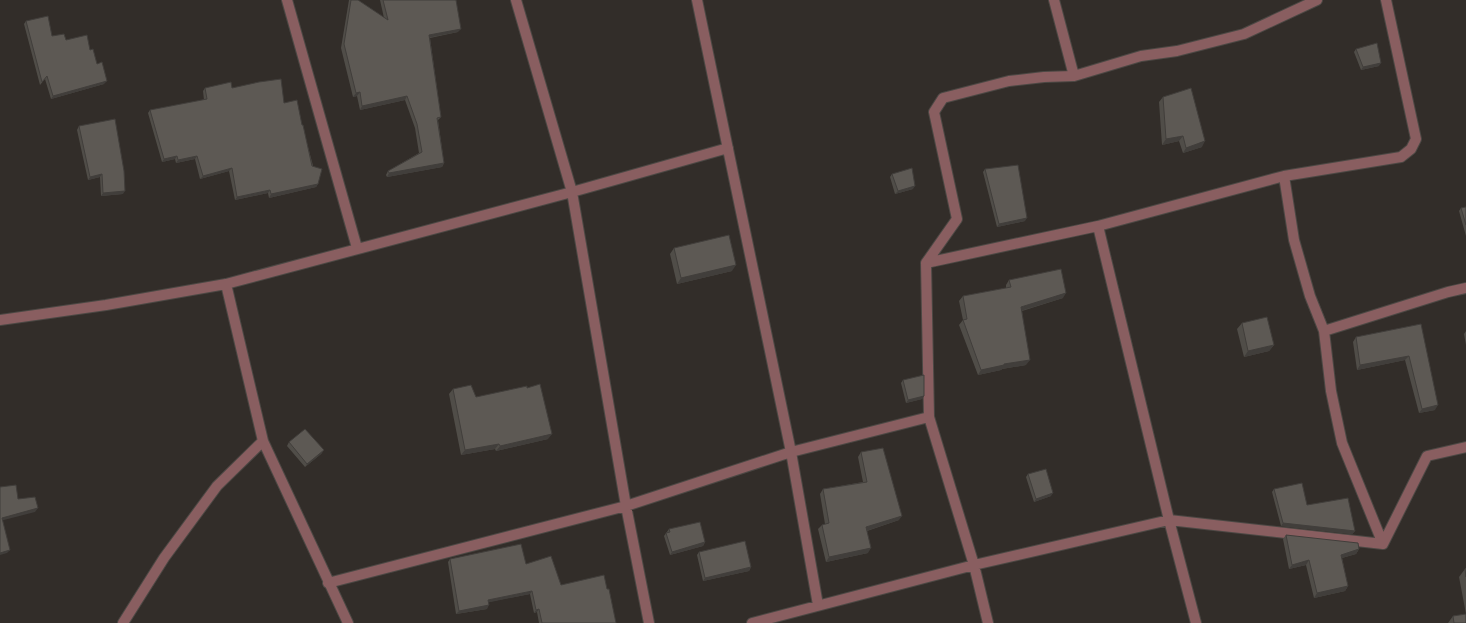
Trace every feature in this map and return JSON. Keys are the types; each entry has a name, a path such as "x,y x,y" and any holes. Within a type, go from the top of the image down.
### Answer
{"street":[{"path":"287,0 357,248"},
{"path":"516,0 572,192 626,506 649,623"},
{"path":"697,0 791,452 818,605"},
{"path":"1054,0 1074,76"},
{"path":"988,623 974,565 929,417 926,263 957,219 934,112 943,98 1009,81 1044,77 1074,76 1141,56 1177,51 1244,34 1317,0"},
{"path":"926,263 1098,226 1284,176 1401,156 1411,149 1416,139 1386,0"},
{"path":"0,320 106,305 226,284 572,192 728,148"},
{"path":"1284,176 1294,240 1310,296 1324,331 1331,391 1342,443 1383,544"},
{"path":"1098,226 1169,520 1196,623"},
{"path":"226,284 263,441 348,623"},
{"path":"1324,331 1448,292 1466,288"},
{"path":"328,583 626,506 791,452 929,417"},
{"path":"123,623 164,558 218,486 263,441"},
{"path":"1383,544 1427,456 1466,447"},
{"path":"752,623 974,565 1169,520 1383,544"}],"building":[{"path":"351,0 358,0 388,20 383,0 456,0 461,29 429,35 441,117 437,118 444,163 389,173 388,171 422,152 417,124 407,96 362,106 360,92 356,93 344,44"},
{"path":"48,16 52,36 64,34 66,40 87,35 90,50 93,49 97,64 102,62 107,81 53,96 47,76 42,82 26,21"},
{"path":"1377,43 1381,63 1363,67 1356,49"},
{"path":"281,79 284,103 297,100 312,166 322,169 318,184 271,194 270,190 237,197 232,168 203,176 197,156 178,160 177,156 164,159 150,110 207,99 205,88 231,82 232,88"},
{"path":"1191,88 1205,141 1186,148 1183,136 1166,139 1163,97"},
{"path":"115,119 124,171 125,191 103,193 102,174 90,177 79,126"},
{"path":"1018,165 1027,218 999,224 985,169"},
{"path":"912,168 915,186 898,191 892,174"},
{"path":"1466,207 1466,225 1461,208"},
{"path":"729,235 736,265 681,278 674,248"},
{"path":"1061,269 1066,293 1021,307 1030,360 1004,364 981,370 963,320 967,319 963,296 1011,287 1009,280"},
{"path":"1267,317 1274,345 1248,351 1242,323"},
{"path":"1421,324 1438,405 1422,409 1409,356 1360,365 1356,337"},
{"path":"924,375 924,396 908,400 903,380"},
{"path":"540,384 552,434 500,446 499,444 465,450 453,389 471,385 476,397 527,386 527,388"},
{"path":"305,429 324,450 307,464 289,442"},
{"path":"883,448 902,516 866,527 871,548 829,557 822,525 829,523 823,489 867,482 861,452"},
{"path":"1046,469 1053,493 1036,499 1028,474"},
{"path":"1302,483 1307,505 1348,498 1355,531 1283,523 1274,489"},
{"path":"16,485 18,499 35,497 38,508 2,518 10,550 0,553 0,487"},
{"path":"700,522 705,542 672,552 666,533 670,532 669,529"},
{"path":"1286,535 1358,543 1359,549 1341,555 1348,586 1317,593 1309,560 1292,565"},
{"path":"745,541 751,567 705,578 699,552"},
{"path":"521,544 526,564 551,556 561,585 604,575 607,589 609,589 616,623 542,623 539,609 536,610 532,591 488,600 489,605 459,611 450,559"},
{"path":"1466,614 1466,623 1454,623 1453,616"}]}
